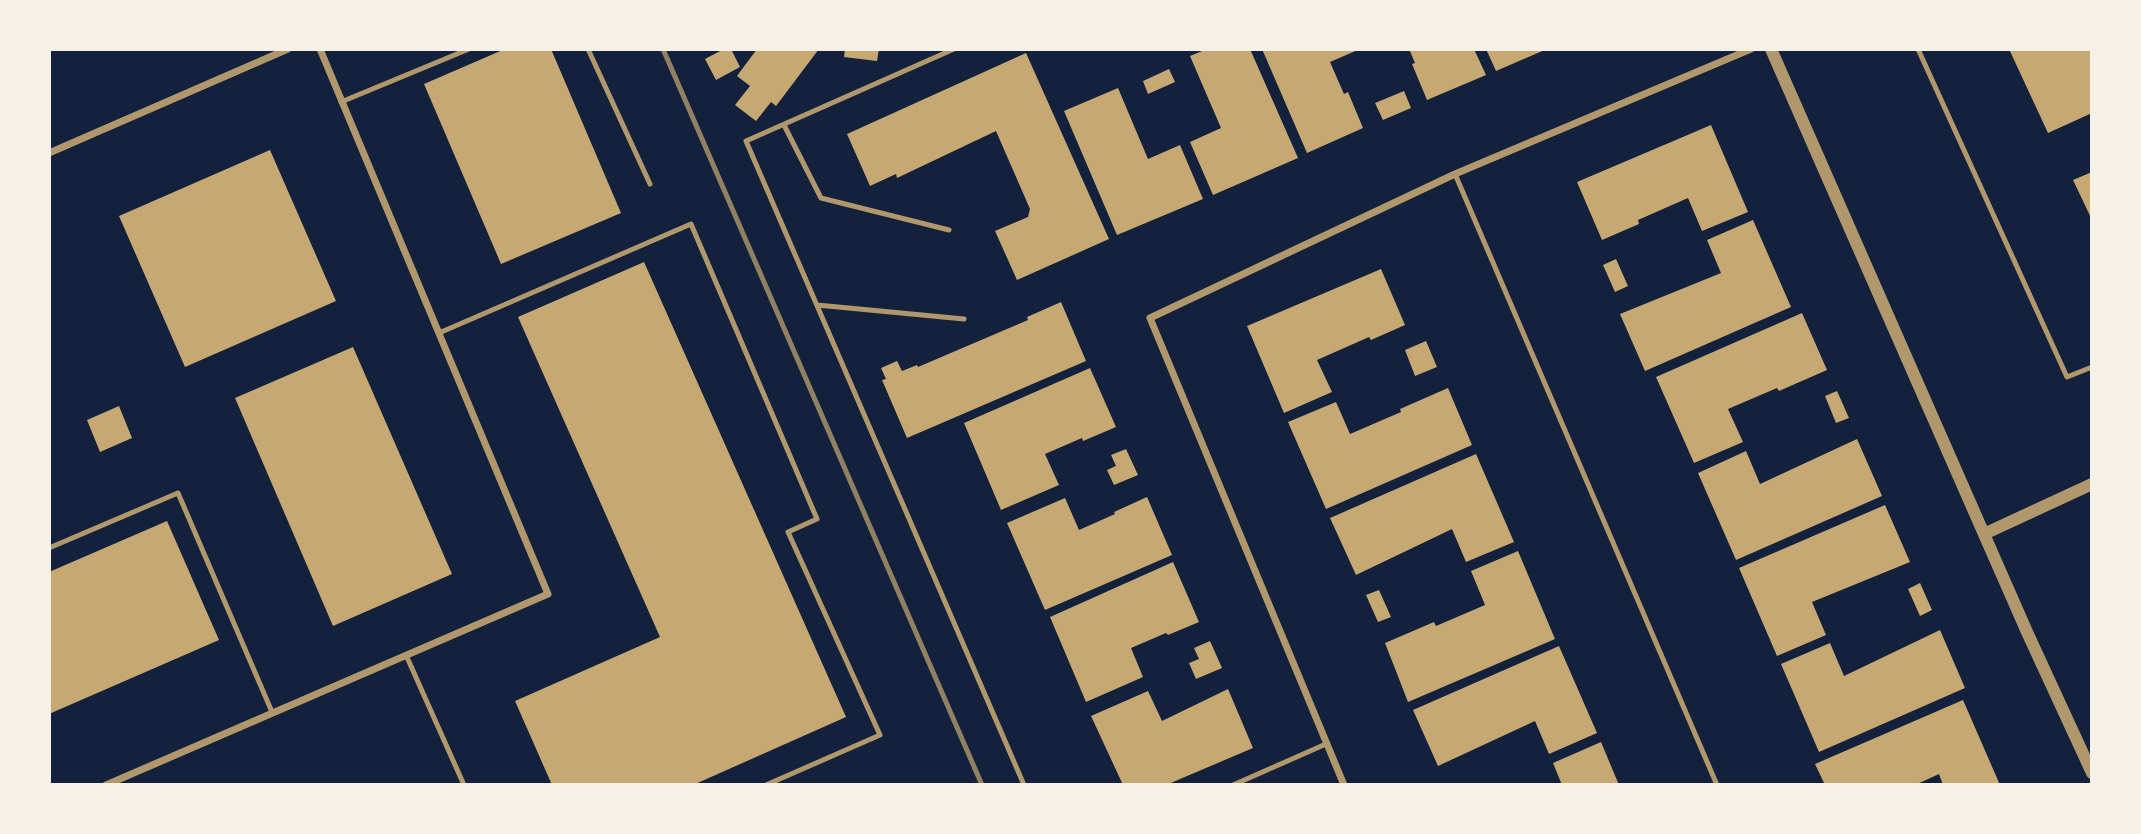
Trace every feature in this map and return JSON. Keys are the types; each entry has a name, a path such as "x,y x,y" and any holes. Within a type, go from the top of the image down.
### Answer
{"street":[{"path":"49,153 288,49"},
{"path":"106,785 548,594 320,49"},
{"path":"1344,785 1150,318 1455,174 1751,49"},
{"path":"1771,49 2092,773"},
{"path":"1984,534 2092,484"}],"lane":[{"path":"341,102 469,49"},
{"path":"588,49 650,184"},
{"path":"954,49 746,141 1024,785"},
{"path":"1918,49 2067,377 2092,367"},
{"path":"784,124 821,198 949,230"},
{"path":"1455,174 1717,785"},
{"path":"439,333 691,224 817,519 788,532 880,735 766,785"},
{"path":"817,304 964,319"},
{"path":"49,548 178,492 272,712"},
{"path":"406,655 464,785"},
{"path":"1233,785 1326,744"}],"building":[{"path":"505,49 551,49 621,213 501,264 424,84"},
{"path":"724,49 731,49 740,67 716,80 705,59"},
{"path":"757,49 819,49 776,106 771,102 756,121 735,105 750,86 737,76"},
{"path":"845,49 879,49 877,61 844,57"},
{"path":"1207,49 1250,49 1298,158 1213,195 1190,142 1221,128 1190,56"},
{"path":"1262,49 1360,49 1330,62 1344,94 1348,92 1363,128 1307,153"},
{"path":"1409,49 1474,49 1486,75 1427,100 1412,64 1415,63"},
{"path":"1486,49 1547,49 1496,71"},
{"path":"2009,49 2092,49 2092,113 2048,133"},
{"path":"1026,53 1109,239 1017,280 995,231 1028,217 1030,209 996,131 897,178 896,174 870,186 847,134"},
{"path":"1169,69 1175,82 1148,94 1143,81"},
{"path":"1118,88 1148,159 1180,145 1203,199 1117,235 1064,111"},
{"path":"1404,91 1411,108 1383,120 1375,103"},
{"path":"1711,125 1748,212 1702,231 1688,198 1638,220 1639,224 1602,240 1577,182"},
{"path":"270,150 336,301 185,367 119,216"},
{"path":"2092,172 2092,220 2073,180"},
{"path":"1753,220 1791,307 1645,371 1620,314 1721,273 1707,240"},
{"path":"1616,259 1628,286 1615,292 1603,265"},
{"path":"644,262 846,717 693,785 552,785 515,701 660,637 518,317"},
{"path":"1381,269 1405,325 1371,340 1369,337 1317,360 1332,392 1284,413 1247,326"},
{"path":"1061,302 1086,361 907,438 882,380 886,379 881,368 897,361 902,371 917,365 918,367 1028,320 1027,317"},
{"path":"1802,313 1827,370 1728,409 1743,442 1694,463 1656,377"},
{"path":"1426,341 1437,367 1415,376 1405,350"},
{"path":"353,347 452,574 333,626 235,398"},
{"path":"1090,368 1116,427 1045,454 1059,485 1001,510 964,423"},
{"path":"1448,388 1472,445 1326,509 1288,422 1336,402 1350,434"},
{"path":"1837,391 1849,418 1836,423 1825,396"},
{"path":"119,406 132,438 100,452 87,420"},
{"path":"1857,439 1882,496 1736,560 1698,473 1746,451 1760,484"},
{"path":"1126,449 1138,475 1114,485 1107,470 1116,466 1111,455"},
{"path":"1476,454 1514,542 1466,562 1452,529 1356,575 1330,518"},
{"path":"1147,497 1172,555 1045,610 1007,523 1065,498 1079,530"},
{"path":"1885,505 1910,562 1812,602 1826,635 1777,656 1739,568"},
{"path":"167,521 219,640 49,714 49,572"},
{"path":"1518,551 1555,639 1408,702 1385,643 1434,622 1436,626 1485,605 1471,571"},
{"path":"1173,562 1199,622 1131,648 1143,677 1086,702 1050,617"},
{"path":"1920,583 1932,610 1920,616 1908,589"},
{"path":"1379,590 1391,617 1378,622 1366,595"},
{"path":"1940,630 1965,688 1819,752 1781,664 1830,643 1844,676"},
{"path":"1210,641 1222,668 1196,679 1189,663 1199,659 1194,648"},
{"path":"1559,646 1597,733 1549,754 1535,721 1438,766 1413,710"},
{"path":"1228,689 1253,748 1166,785 1123,785 1091,716 1148,691 1162,721"},
{"path":"1963,700 2000,785 1943,785 1939,774 1915,785 1825,785 1815,764"},
{"path":"1601,742 1619,785 1562,785 1553,763"}],"railway":[{"path":"663,49 982,785"}]}
